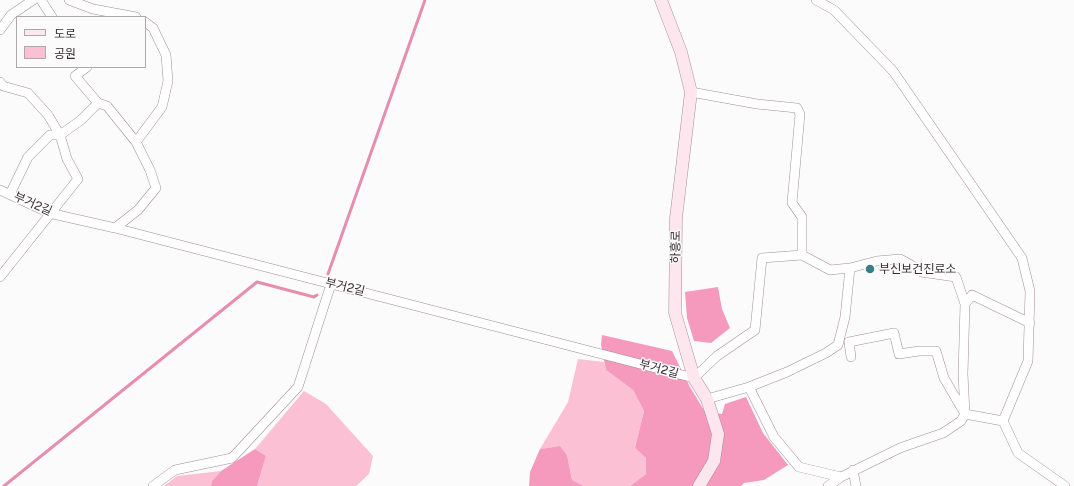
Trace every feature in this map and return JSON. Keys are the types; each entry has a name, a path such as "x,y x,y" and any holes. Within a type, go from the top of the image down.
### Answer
{"street":[{"path":"0,30 11,15 33,0"},
{"path":"41,0 51,16"},
{"path":"69,0 93,9 131,16"},
{"name":"하흥로","path":"661,0 681,52 691,92 676,218 675,313 694,378 707,399 718,434 714,461 699,486"},
{"path":"816,0 834,10 893,71 1022,258 1030,291 1028,360 1003,421 1018,453 1065,486"},
{"path":"136,142 162,108 168,81 166,55 153,28 146,23"},
{"path":"86,68 75,76 98,103 108,106 136,142 150,170 156,188 138,210 115,228"},
{"path":"0,82 3,86 28,93 48,115 60,135 67,159 78,178 0,277"},
{"path":"691,92 757,104 797,108 800,114 792,203 802,217 802,256"},
{"path":"10,194 28,157 50,135 60,135 81,120 98,103"},
{"name":"부거2길","path":"0,190 49,213 115,228 694,378"},
{"path":"694,378 717,356 755,330 762,258 802,256 830,270 850,268 877,261 900,259 921,272 956,277 965,304 963,392 965,414 961,421 943,433 900,448 853,470 828,486"},
{"path":"707,399 749,387 787,372 826,353 838,345 845,318 850,268"},
{"path":"153,486 175,470 232,458 298,387 331,284"},
{"path":"965,304 972,295 1030,323"},
{"path":"851,357 849,342 894,333 899,354 919,351 936,351 944,378 965,414 1003,421"},
{"path":"749,387 774,437 799,467 841,477"},
{"path":"853,470 856,486"}],"green space":[{"path":"578,359 604,362 606,370 633,390 644,411 635,448 646,458 646,474 630,486 584,486 572,480 567,455 560,446 540,449 568,402"},
{"path":"304,391 326,404 373,456 369,474 356,486 257,486 266,456 255,449"},
{"path":"221,471 212,481 211,486 164,486 177,476"}],"shaded area":[{"path":"718,287 722,309 730,328 711,343 694,341 687,318 685,292"},
{"path":"602,335 672,351 690,387 705,412 722,414 725,404 746,397 763,433 788,465 764,480 744,483 741,486 630,486 646,474 646,458 635,448 644,411 633,390 606,370 601,345"},
{"path":"560,446 567,455 572,480 584,486 529,486 530,472 540,449"},
{"path":"255,449 266,456 257,486 211,486 212,481 221,471"}],"waterway":[{"path":"328,274 425,0"},
{"path":"4,486 257,282 314,297 317,295"}],"place":[{"name":"부신보건진료소","path":"870,269"}]}
